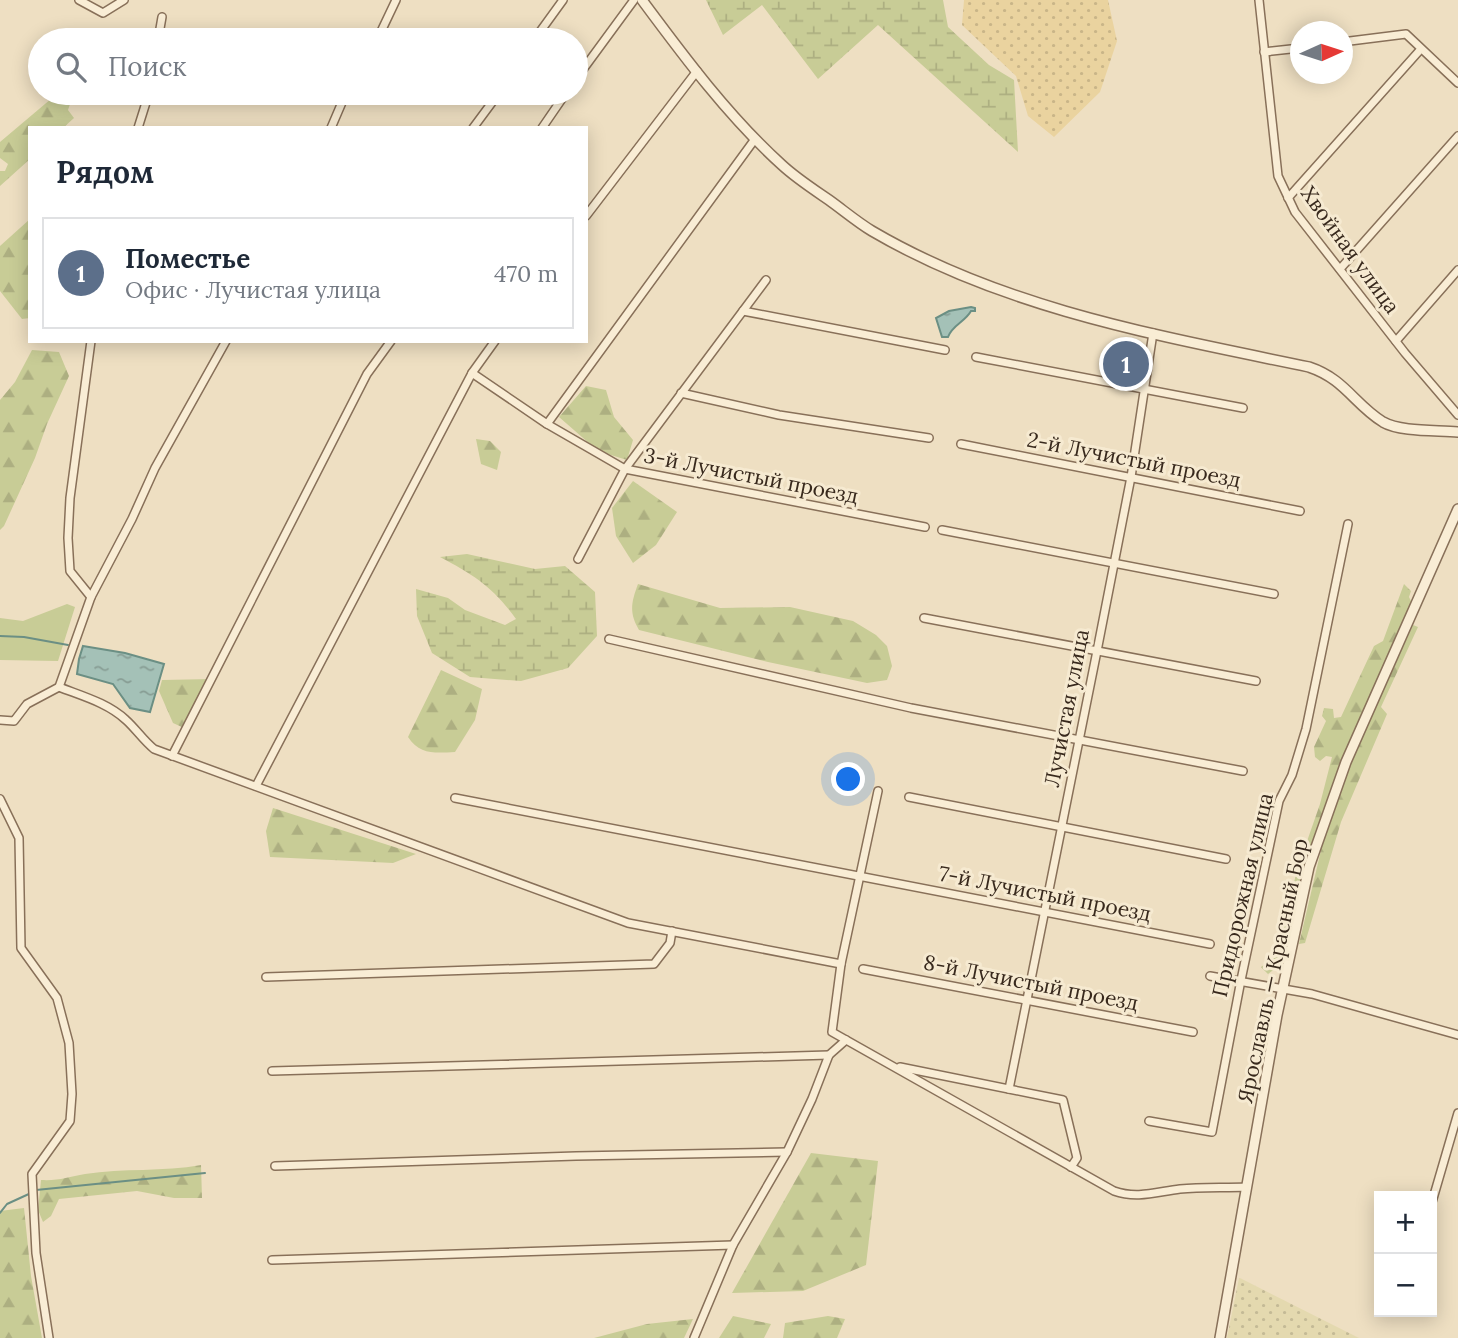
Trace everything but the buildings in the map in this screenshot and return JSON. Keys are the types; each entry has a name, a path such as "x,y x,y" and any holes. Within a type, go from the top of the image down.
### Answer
{"street":[{"path":"79,0 103,13 124,0"},
{"path":"383,28 396,0"},
{"path":"543,28 563,0"},
{"path":"588,63 634,0"},
{"path":"642,0 697,71 755,139 784,168 870,230 932,262 1034,303 1153,333 1309,367 1326,373 1339,382 1385,423 1458,432"},
{"name":"Хвойная улица","path":"1259,0 1278,176 1288,198 1295,212 1396,341 1458,415"},
{"path":"160,28 162,17"},
{"path":"1353,41 1406,34 1458,83"},
{"path":"1264,52 1290,49"},
{"path":"1288,198 1420,50"},
{"path":"588,213 697,71"},
{"path":"139,126 145,105"},
{"path":"332,126 341,105"},
{"path":"474,126 490,105"},
{"path":"543,126 558,105"},
{"path":"1340,269 1458,136"},
{"path":"547,424 755,139"},
{"path":"1396,341 1458,270"},
{"path":"578,559 625,470 766,280"},
{"path":"743,311 944,350"},
{"name":"Лучистая улица","path":"1009,1089 1114,564 1153,333"},
{"path":"90,343 70,498 68,538 70,571 91,597"},
{"path":"0,720 15,721 27,704 59,687 91,597 155,468 225,343"},
{"path":"172,755 367,374 390,343"},
{"path":"256,786 472,373 494,343"},
{"path":"976,357 1243,408"},
{"name":"3-й Лучистый проезд","path":"472,373 547,424 625,470 925,527"},
{"path":"681,393 779,415 929,438"},
{"name":"2-й Лучистый проезд","path":"961,444 1300,511"},
{"name":"Ярославль — Красный Бор","path":"1220,1338 1283,988 1309,867 1346,762 1458,509"},
{"name":"Придорожная улица","path":"1149,1121 1212,1132 1279,801 1292,775 1306,729 1348,524"},
{"path":"942,530 1274,594"},
{"path":"925,618 1256,681"},
{"path":"609,639 911,708 1243,772"},
{"path":"59,687 105,705 127,720 154,749 628,923 841,964"},
{"path":"878,791 841,964 832,1032 1114,1191 1128,1195 1149,1195 1181,1189 1247,1187"},
{"path":"909,797 1226,859"},
{"name":"7-й Лучистый проезд","path":"455,798 1210,944"},
{"path":"0,799 19,838 21,948 57,998 69,1043 72,1094 70,1121 32,1174 36,1253 50,1338"},
{"path":"265,977 654,964 670,943 672,931"},
{"name":"8-й Лучистый проезд","path":"863,969 1193,1032"},
{"path":"1210,976 1283,988 1458,1035"},
{"path":"694,1338 733,1245 787,1152 829,1055 846,1040"},
{"path":"272,1071 829,1055"},
{"path":"893,1065 1063,1100 1077,1158 1072,1167"},
{"path":"1435,1191 1458,1112"},
{"path":"275,1166 787,1152"},
{"path":"272,1260 733,1245"}],"shaded area":[{"path":"1240,1278 1359,1338 1227,1338"}],"green space":[{"path":"706,0 943,0 948,27 989,65 1014,80 1018,152 878,25 818,79 762,5 723,35"},
{"path":"44,105 70,105 68,110 74,118 65,126 28,126 28,161 0,186 0,171 5,171 8,164 0,158 0,142"},
{"path":"28,221 28,318 22,319 0,291 0,246"},
{"path":"32,350 59,352 69,376 35,458 0,530 0,400 15,382"},
{"path":"586,386 606,390 614,417 633,440 627,460 598,451 559,417"},
{"path":"476,439 490,441 501,452 497,470 481,464"},
{"path":"633,481 677,512 656,545 633,563 616,536 612,508"},
{"path":"467,554 535,569 565,566 595,592 597,636 568,668 521,681 470,677 432,653 417,616 416,589 448,598 465,610 505,625 516,619 482,583 440,557"},
{"path":"638,584 720,608 790,607 853,621 876,635 887,646 892,666 887,680 867,683 639,630 632,608"},
{"path":"1404,584 1411,591 1409,597 1412,603 1359,720 1311,848 1305,847 1332,757 1326,756 1320,761 1315,757 1314,747 1326,721 1322,716 1324,708 1333,709 1334,718 1341,717 1374,646 1383,641"},
{"path":"67,604 75,607 58,661 0,660 0,618 23,621"},
{"path":"1413,625 1418,627 1381,707 1387,714 1341,822 1305,943 1299,944 1325,833 1351,760"},
{"path":"441,670 482,689 475,720 455,752 423,750 408,737"},
{"path":"212,679 184,728 173,723 159,691 162,680"},
{"path":"273,808 416,854 393,863 270,857 266,831"},
{"path":"1305,853 1309,854 1284,956 1281,964 1268,974 1261,967 1277,956 1299,861 1304,859"},
{"path":"811,1153 878,1161 866,1265 803,1291 732,1293"},
{"path":"201,1165 202,1198 174,1198 137,1191 59,1199 51,1216 43,1222 38,1210 41,1180 99,1172"},
{"path":"24,1208 31,1276 42,1338 0,1338 0,1211"},
{"path":"733,1316 771,1324 764,1338 719,1338"},
{"path":"828,1316 845,1319 837,1338 783,1338 785,1323"},
{"path":"693,1319 684,1338 594,1338 647,1324"}],"sand":[{"path":"964,0 1108,0 1117,41 1100,92 1054,137 1028,116 1016,76 962,25"}],"water":[{"path":"975,308 975,311 971,311 952,329 948,337 942,337 936,318 949,311"},
{"path":"83,646 125,653 164,664 150,712 130,708 113,684 77,674"}],"waterway":[{"path":"0,636 24,637 68,645"},
{"path":"36,1190 205,1173"},
{"path":"0,1213 7,1204 31,1193"}],"place":[{"name":"Поместье","path":"1126,364"}]}
